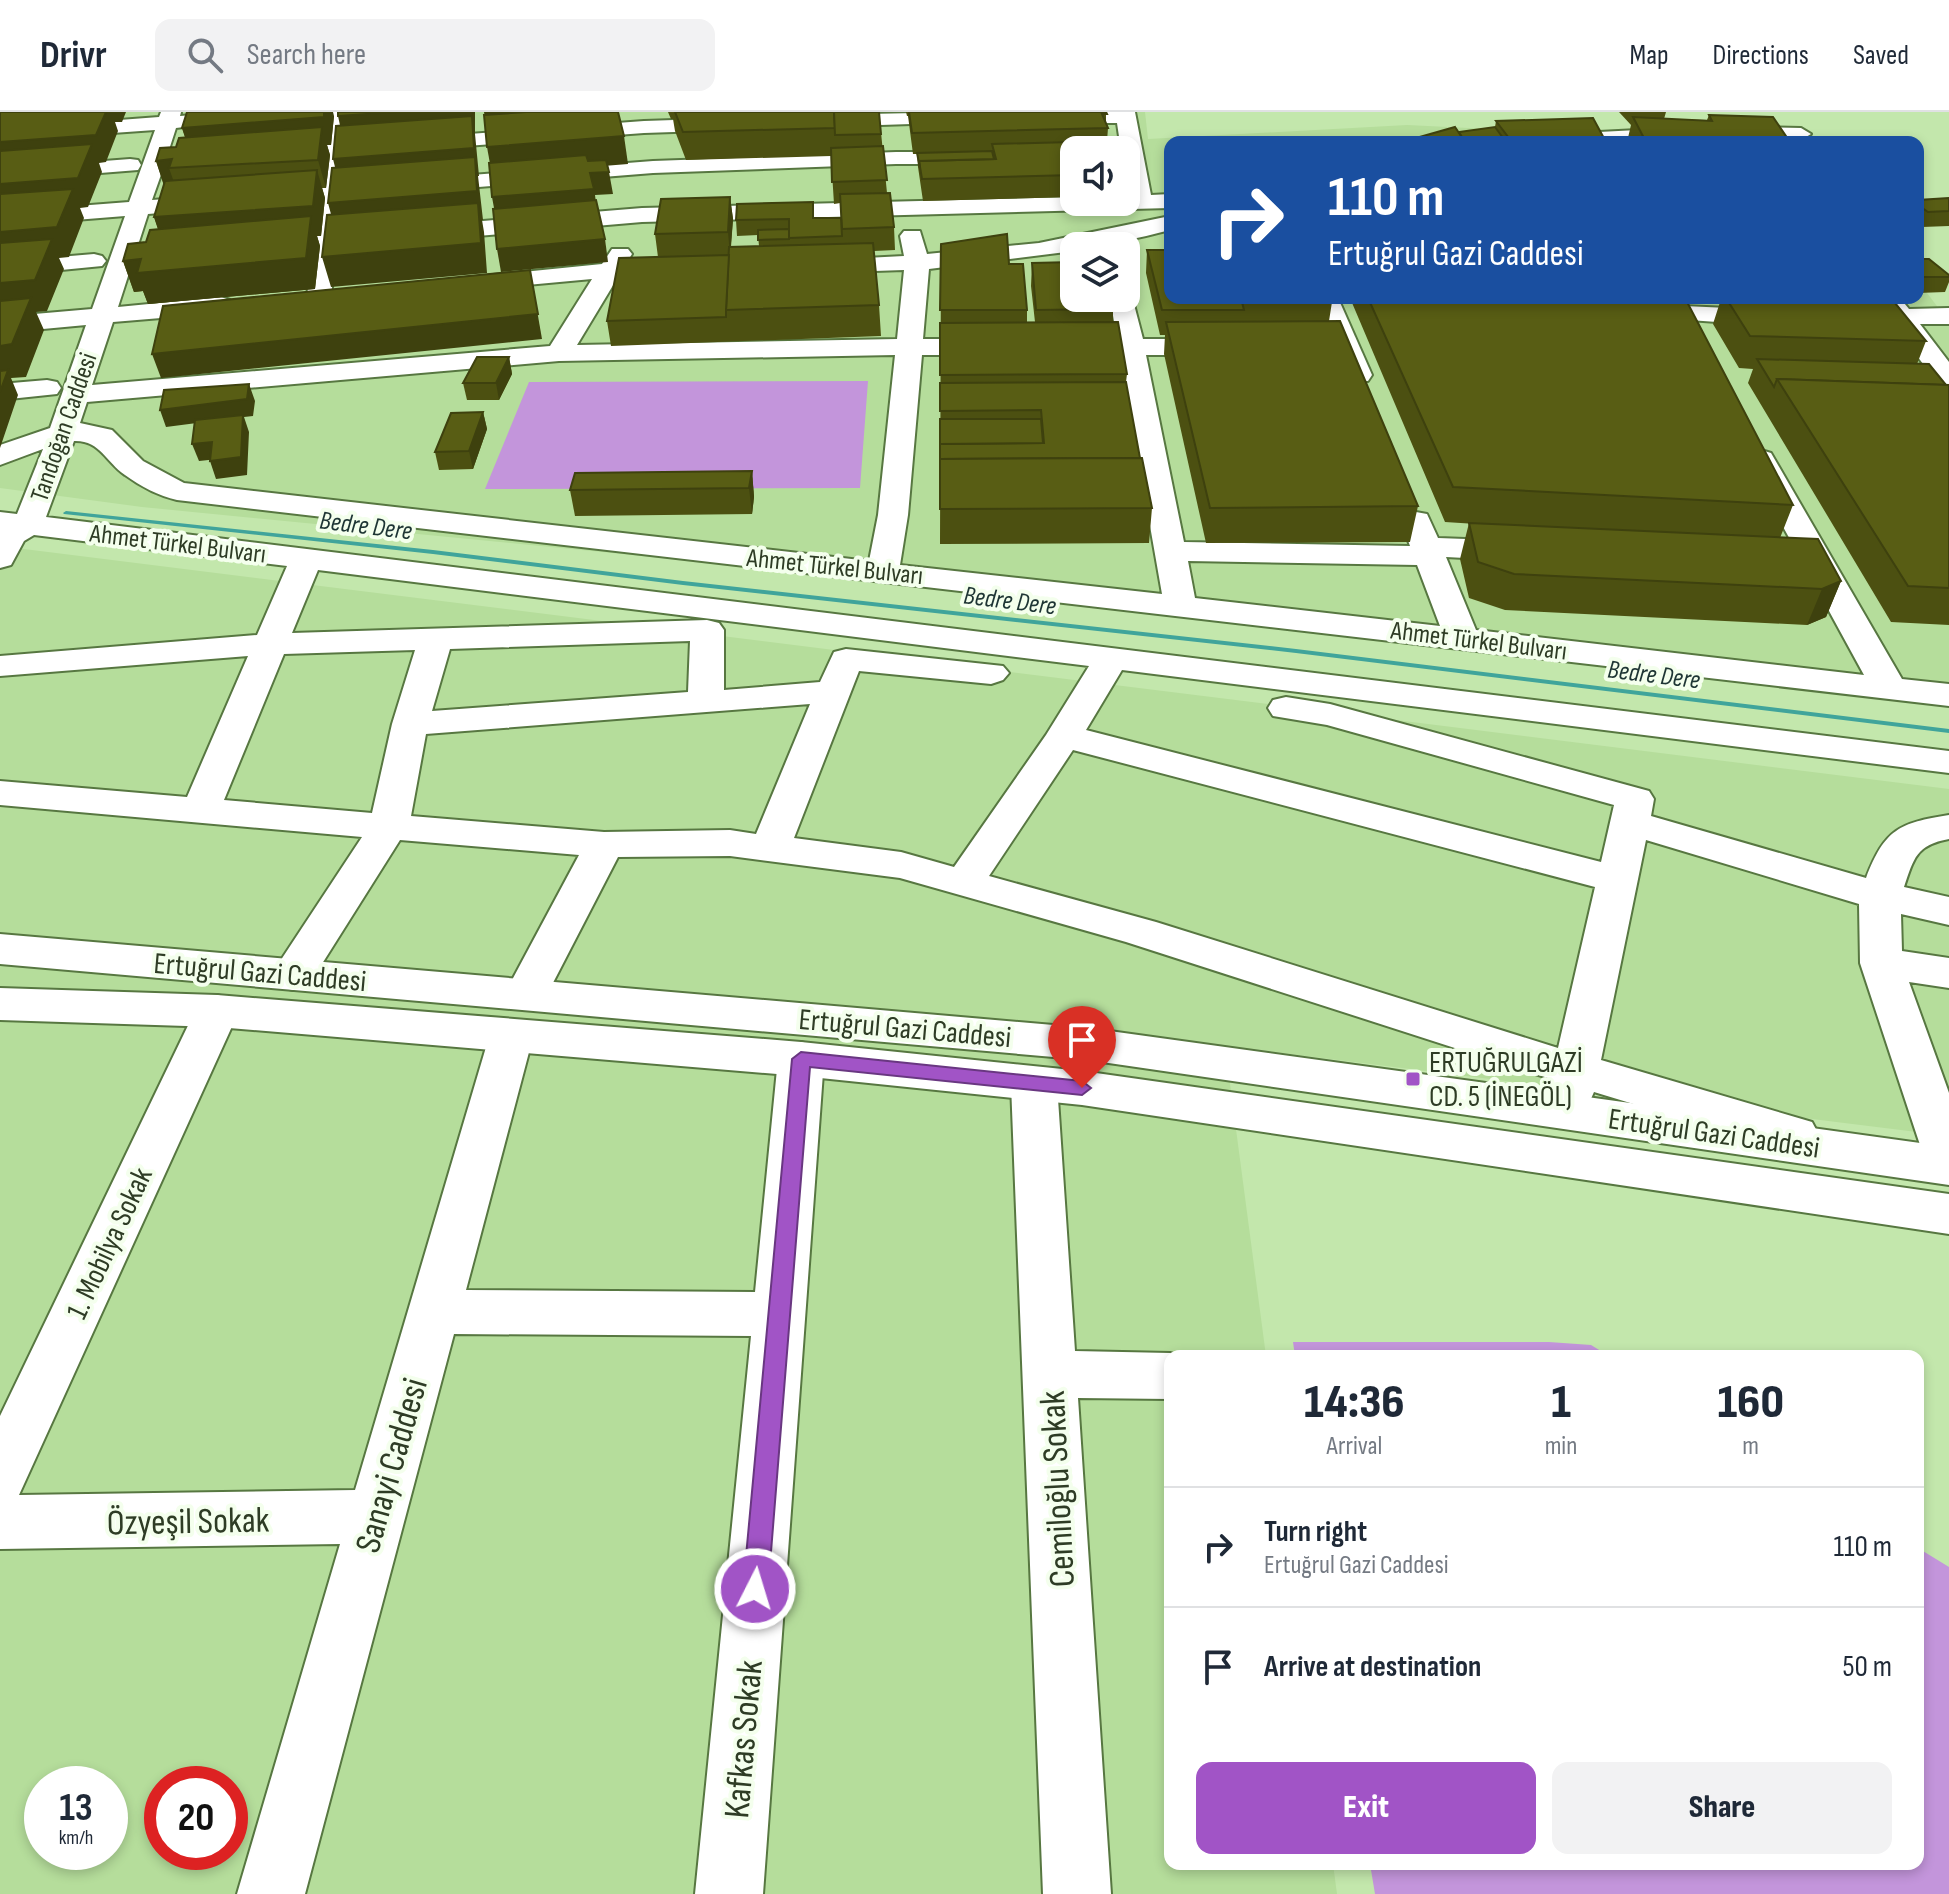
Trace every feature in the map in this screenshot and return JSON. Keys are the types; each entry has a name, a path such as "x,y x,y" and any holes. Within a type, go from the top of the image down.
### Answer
{"street":[{"path":"319,297 339,112"},
{"path":"481,112 495,281"},
{"path":"1030,117 1125,114 1128,136"},
{"path":"883,571 893,515 917,264 886,115"},
{"path":"796,121 886,115 983,118"},
{"path":"0,135 158,118 215,120"},
{"name":"Tandoğan Caddesi","path":"9,513 47,388 94,261 126,209 158,118"},
{"path":"559,353 642,215 653,160 641,119"},
{"path":"0,175 483,139 641,119 750,123"},
{"path":"1655,136 1805,132"},
{"path":"231,249 325,242 653,167 896,158 1060,158"},
{"path":"0,219 330,193 642,215 1164,201"},
{"path":"1140,198 1141,202"},
{"name":"Tandoğan Caddesi","path":"9,513 41,497 122,259 126,209"},
{"path":"1140,233 1164,225"},
{"path":"795,266 917,264 1060,248"},
{"path":"122,259 153,256"},
{"path":"0,269 94,261"},
{"path":"451,285 611,270 703,268"},
{"path":"288,299 348,294"},
{"path":"0,325 241,303"},
{"path":"1328,304 1369,404"},
{"path":"1125,312 1180,605"},
{"path":"1898,313 1949,380"},
{"path":"1874,323 1898,313 1949,316"},
{"path":"1686,317 1795,319"},
{"path":"1316,346 1346,346"},
{"path":"75,395 559,353 909,347 1254,347"},
{"path":"0,392 47,388"},
{"path":"1746,432 1803,564 1889,688"},
{"name":"Ahmet Türkel Bulvarı","path":"846,659 759,615 306,559 9,513 62,435 97,434 132,467 177,491 1949,695"},
{"path":"1403,489 1462,638"},
{"path":"1169,551 1552,552"},
{"path":"201,810 306,559"},
{"path":"0,666 273,644 717,630 759,615"},
{"path":"706,702 707,630"},
{"path":"293,975 389,826 410,724 436,637"},
{"path":"770,848 846,659"},
{"path":"410,724 706,702 846,659 1104,671 1949,762"},
{"path":"964,883 1064,736 1104,671"},
{"path":"0,793 604,845 730,843 901,865 1141,932 1571,1091 1635,799 1330,715 1104,671"},
{"path":"1064,736 1618,880"},
{"path":"1630,823 1880,896 1949,911"},
{"path":"1949,827 1910,837 1894,858 1880,896 1881,963 1949,1163"},
{"name":"Sanayi Caddesi","path":"271,1894 518,1016 604,845"},
{"name":"Ertuğrul Gazi Caddesi","path":"0,949 293,975 518,1016 801,1059 1082,1088 1949,1214"},
{"path":"1881,963 1949,973"},
{"name":"Ertuğrul Gazi Caddesi","path":"0,1004 518,1016 1088,1044 1571,1091 1859,1154 1949,1163"},
{"name":"1. Mobilya Sokak","path":"0,1476 217,1011"},
{"name":"Kafkas Sokak","path":"729,1894 801,1059"},
{"name":"Cemiloğlu Sokak","path":"1034,1084 1077,1894"},
{"path":"433,1312 779,1314"},
{"path":"1050,1374 1164,1376"},
{"name":"Özyeşil Sokak","path":"0,1522 375,1517"}],"shaded area":[{"path":"0,112 1145,112 1148,139 1164,138 1164,304 1924,304 1924,289 1949,322 1949,684 142,507 0,488"},
{"path":"1407,125 1633,136 1204,136"},
{"path":"868,381 860,488 485,489 529,382"},
{"path":"0,546 1949,789 1949,1136 1225,1046 1265,1350 1164,1350 1164,1870 1334,1870 1337,1894 0,1894"},
{"path":"1293,1342 1549,1342 1591,1345 1599,1350 1294,1350"},
{"path":"1924,1552 1949,1567 1949,1894 1375,1894 1371,1870 1924,1870"}],"building":[{"path":"0,112 106,112 96,135 0,142"},
{"path":"187,112 324,112 324,117 182,128"},
{"path":"338,112 396,112 338,116"},
{"path":"618,112 624,136 487,147 484,115"},
{"path":"675,112 834,112 835,128 683,132"},
{"path":"834,112 879,112 881,134 835,135"},
{"path":"909,112 1106,112 1102,114 1108,128 912,133"},
{"path":"1709,115 1773,117 1786,136 1643,136 1633,117 1712,121"},
{"path":"472,116 474,148 333,159 336,126"},
{"path":"1593,118 1603,136 1507,136 1496,121"},
{"path":"322,127 318,160 169,168 172,159 156,161 160,148 176,147 179,138"},
{"path":"1455,127 1461,136 1423,136"},
{"path":"1495,127 1502,136 1461,136 1459,132"},
{"path":"1060,142 1060,175 922,179 919,161 996,159 992,144"},
{"path":"92,144 78,178 0,184 0,151"},
{"path":"883,146 887,180 832,182 831,148"},
{"path":"992,151 994,159 919,161 920,168 917,153"},
{"path":"586,155 588,161 606,160 609,172 590,173 594,189 492,197 489,163"},
{"path":"475,157 477,191 328,203 332,168"},
{"path":"317,170 313,206 154,217 165,181"},
{"path":"73,189 57,227 0,232 0,194"},
{"path":"890,193 894,227 842,229 840,194"},
{"path":"730,197 728,232 655,234 661,199"},
{"path":"1949,198 1949,211 1928,212 1924,209 1924,200"},
{"path":"596,200 605,239 497,249 493,209"},
{"path":"813,202 813,218 841,218 842,236 789,238 789,219 736,220 737,204"},
{"path":"478,203 481,243 322,257 327,215"},
{"path":"311,216 306,258 137,273 141,259 123,261 128,244 146,242 150,230"},
{"path":"789,229 789,239 758,240 758,230"},
{"path":"1007,234 1009,264 1023,264 1027,310 940,310 941,244"},
{"path":"52,239 35,280 0,283 0,243"},
{"path":"873,243 879,305 726,310 729,247"},
{"path":"1147,250 1164,250 1164,304 1242,304 1244,310 1162,310"},
{"path":"729,255 726,317 607,321 619,258"},
{"path":"1924,259 1929,259 1949,277 1924,277"},
{"path":"1060,262 1060,310 1036,310 1032,263"},
{"path":"530,270 538,314 152,354 163,306"},
{"path":"31,298 12,344 0,346 0,301"},
{"path":"1371,304 1688,304 1793,505 1453,487"},
{"path":"1730,304 1896,304 1926,341 1750,336"},
{"path":"1340,321 1418,506 1210,508 1166,322"},
{"path":"1118,322 1127,374 940,375 940,323"},
{"path":"477,357 509,357 496,383 463,383"},
{"path":"1757,359 1929,364 1946,385 1777,379 1774,387"},
{"path":"8,370 0,392 0,371"},
{"path":"1777,379 1949,385 1949,588 1908,586"},
{"path":"1126,382 1140,458 940,459 940,444 1044,443 1041,410 940,411 940,383"},
{"path":"249,384 247,399 160,410 164,390"},
{"path":"483,412 469,451 435,452 451,413"},
{"path":"243,415 241,457 210,461 212,442 192,444 195,420"},
{"path":"940,419 1041,419 1043,443 940,444"},
{"path":"1142,458 1152,508 940,509 940,459"},
{"path":"752,471 749,488 570,490 575,473"},
{"path":"1469,523 1818,539 1841,581 1822,589 1514,574 1478,562"}],"waterway":[{"name":"Bedre Dere","path":"66,513 1296,651 1949,731"}],"place":[{"name":"ERTUĞRULGAZİ CD. 5 (İNEGÖL)","path":"1413,1079"}],"route":[{"path":"755,1589 801,1059 1082,1088"}]}
